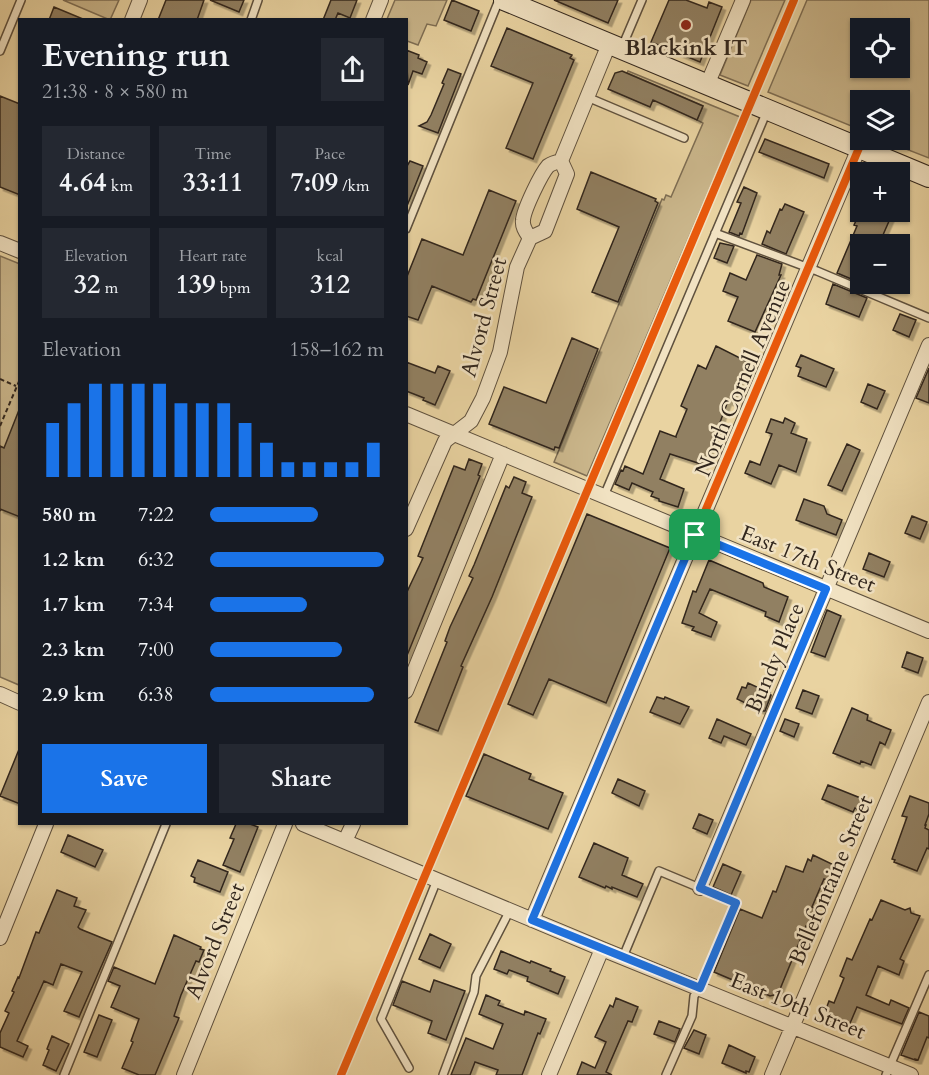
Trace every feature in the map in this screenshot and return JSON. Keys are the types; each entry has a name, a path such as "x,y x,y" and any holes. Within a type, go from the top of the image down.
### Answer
{"main road":[{"path":"504,0 850,144"},
{"path":"864,150 929,177"}],"street":[{"path":"133,18 140,0"},
{"path":"374,18 381,0"},
{"path":"707,85 743,0"},
{"name":"Alvord Street","path":"408,524 445,441 471,422 483,398 500,352 517,267 530,238 545,231 567,174 561,160 587,97 615,46"},
{"name":"North Cornell Avenue","path":"532,920 858,150"},
{"name":"Alvord Street","path":"530,238 524,229 523,220 537,185 548,166 561,160"},
{"path":"0,243 18,250"},
{"name":"Bundy Place","path":"700,888 929,345"},
{"name":"East 17th Street","path":"408,415 929,631"},
{"path":"408,686 503,454"},
{"path":"0,694 18,702"},
{"name":"Bellefontaine Street","path":"772,1075 929,702"},
{"path":"0,938 46,825"},
{"name":"Alvord Street","path":"184,1075 285,825"},
{"name":"East 19th Street","path":"305,825 792,1026 888,1071 911,1075"},
{"path":"345,841 352,825"},
{"path":"549,1075 602,949"}],"lane":[{"path":"0,51 21,0"},
{"path":"252,18 258,0"},
{"path":"408,224 499,0"},
{"path":"615,46 642,0"},
{"path":"587,97 684,138"},
{"path":"604,496 767,110"},
{"path":"715,233 809,267 929,318"},
{"path":"64,1075 166,825"},
{"path":"623,957 659,871 736,903 700,988 694,996 692,1016 666,1075"},
{"path":"409,1068 381,1019 437,880"},
{"path":"443,1075 474,992 476,976 510,910"},
{"path":"888,1071 929,975"}],"path":[{"path":"0,379 16,386"},
{"path":"0,426 18,382"}],"shaded area":[{"path":"63,0 119,0 111,18 105,18"},
{"path":"395,0 447,0 436,26 427,24 418,45 408,41 408,18 387,18"},
{"path":"751,0 785,0 748,86 720,75"},
{"path":"807,0 929,0 929,158 909,150 910,90 850,90 850,126 768,92"},
{"path":"628,71 740,117 587,476 554,462 662,199 664,200 666,195 671,197 703,123 697,120 703,106 627,73"},
{"path":"0,256 18,263 18,685 0,677"}],"building":[{"path":"166,0 204,0 198,18 159,18"},
{"path":"210,0 244,0 239,12"},
{"path":"331,0 357,0 350,18 338,13 336,18 324,18"},
{"path":"452,0 479,11 471,31 444,20"},
{"path":"554,0 618,0 608,23"},
{"name":"Blackink IT","path":"669,0 686,0 707,8 709,2 722,7 700,62 651,42"},
{"path":"54,7 81,18 50,18"},
{"path":"507,28 572,55 570,58 574,60 533,159 506,148 533,83 491,66"},
{"path":"408,51 419,55 418,58 427,62 422,74 413,71 408,85"},
{"path":"448,69 461,74 438,133 419,126 427,122 431,115"},
{"path":"622,71 703,106 697,120 653,100 650,107 608,89 615,73"},
{"path":"0,96 18,103 18,194 0,187"},
{"path":"765,139 829,164 824,178 759,152"},
{"path":"410,161 423,166 408,204 408,164"},
{"path":"591,172 656,199 658,203 618,302 592,292 619,227 577,209"},
{"path":"744,187 757,193 742,234 740,233 739,236 729,232 741,203 737,202"},
{"path":"489,190 516,201 476,300 473,299 471,302 432,286 418,320 408,317 408,274 422,239 463,255"},
{"path":"785,204 804,212 786,254 762,244 767,231 770,233 780,209 782,210"},
{"path":"855,222 889,222 883,234 854,234 857,226 854,225"},
{"path":"850,242 850,278 837,273"},
{"path":"720,243 734,246 727,263 714,258"},
{"path":"757,255 782,264 779,275 781,275 755,332 728,321 738,297 723,291 730,273 746,280"},
{"path":"833,284 850,291 850,294 867,298 859,317 826,304"},
{"path":"900,314 916,320 909,337 893,330"},
{"path":"572,338 598,349 559,448 555,447 554,450 489,424 504,387 546,403"},
{"path":"716,346 748,362 730,402 728,401 704,465 670,454 660,479 684,489 678,507 659,501 651,496 653,492 632,483 629,490 615,484 625,466 643,474 660,431 676,437 687,409 681,406 698,365 706,369"},
{"path":"801,355 834,369 826,387 798,376 801,368 796,366"},
{"path":"408,363 435,373 438,366 450,371 435,405 423,400 424,398 408,392"},
{"path":"929,368 929,403 916,398"},
{"path":"868,384 885,391 877,409 861,402"},
{"path":"18,413 18,516 0,509 0,446 4,448"},
{"path":"785,418 795,423 791,433 807,439 796,472 779,465 771,484 745,473 750,461 760,465 772,434 766,432 771,419 783,423"},
{"path":"847,444 860,450 842,491 828,485"},
{"path":"469,459 482,464 478,475 480,476 408,653 408,590 423,558 418,556 454,466 465,470"},
{"path":"514,477 526,482 522,493 532,497 492,597 461,666 463,667 438,731 415,722 447,642 445,641 450,627 473,578 469,576 506,486 509,488"},
{"path":"804,499 824,506 827,514 842,520 836,535 796,520"},
{"path":"587,514 670,548 606,703 549,679 533,715 508,704"},
{"path":"912,516 927,522 920,539 905,533"},
{"path":"869,553 890,562 884,577 863,569"},
{"path":"709,560 763,583 764,587 788,597 779,622 765,616 766,612 710,589 699,613 717,622 711,637 692,630 694,627 682,623 693,591 696,592"},
{"path":"827,610 841,616 825,657 811,652"},
{"path":"907,652 923,658 918,673 902,667"},
{"path":"748,683 770,693 765,711 737,699 742,687 746,688"},
{"path":"803,690 819,696 812,714 796,708"},
{"path":"657,697 664,699 665,697 689,707 680,724 650,712"},
{"path":"852,708 868,715 867,720 891,730 885,745 880,742 871,765 861,761 860,764 833,753"},
{"path":"717,719 751,734 746,745 724,736 721,743 709,738"},
{"path":"785,719 799,724 794,737 780,731"},
{"path":"18,752 18,803 0,796"},
{"path":"484,754 531,774 529,779 563,793 548,829 466,796"},
{"path":"618,779 645,791 639,806 612,793"},
{"path":"828,785 863,799 858,810 855,808 853,812 822,799"},
{"path":"910,796 929,803 925,828 929,830 929,849 927,848 917,871 894,862 895,860 892,859 907,817 902,816"},
{"path":"699,814 713,820 707,834 693,828"},
{"path":"236,825 258,827 240,872 223,865 234,839 230,838"},
{"path":"68,835 103,850 95,867 61,852"},
{"path":"594,843 628,858 622,875 643,884 637,897 612,887 612,889 606,886 605,888 579,877"},
{"path":"813,855 836,866 830,881 824,879 812,907 816,909 809,927 806,926 778,994 770,996 714,972 740,909 762,918 773,891 776,892 786,866 803,872 808,859 811,861"},
{"path":"198,860 228,872 220,892 194,882 195,878 191,876"},
{"path":"723,864 741,872 731,895 713,887"},
{"path":"57,890 77,898 74,906 86,910 78,927 80,929 112,942 79,1017 64,1011 82,972 61,964 53,985 44,981 17,1041 28,1046 23,1057 0,1047 0,1033 9,1013 5,1011 14,992 12,991 36,932 39,933"},
{"path":"881,900 905,910 910,908 911,913 920,916 900,959 904,961 899,975 878,966 866,995 889,1005 891,1000 909,1008 902,1024 857,1007 848,1028 823,1017 829,1001 834,1003 844,978 840,976 847,958 852,960"},
{"path":"430,934 451,944 440,968 419,959"},
{"path":"174,935 204,950 199,962 196,961 181,995 174,1016 179,1018 155,1075 139,1075 122,1068 133,1042 131,1041 139,1019 111,1007 120,986 108,981 114,967 155,984"},
{"path":"501,951 551,969 550,971 565,977 558,994 527,981 528,977 509,970 507,974 494,969"},
{"path":"434,980 465,991 446,1040 428,1033 432,1021 393,1005 402,981 430,992"},
{"path":"486,995 500,1001 498,1005 524,1015 525,1011 546,1019 540,1034 538,1033 522,1075 496,1075 498,1070 475,1062 470,1075 451,1075 466,1038 493,1049 503,1024 479,1014"},
{"path":"616,998 638,1007 632,1022 628,1021 606,1072 612,1075 577,1075 582,1062 595,1068 606,1042 595,1037 610,1005 613,1007"},
{"path":"919,1012 929,1016 929,1038 927,1037 918,1060 915,1060 901,1055"},
{"path":"99,1015 112,1020 97,1057 84,1052"},
{"path":"659,1021 680,1029 675,1042 654,1034"},
{"path":"694,1030 706,1035 699,1054 684,1048"},
{"path":"52,1036 69,1044 56,1071 43,1065"},
{"path":"729,1045 755,1057 749,1072 746,1071 746,1073 722,1063"}],"cycle path":[{"path":"341,1075 794,0"},
{"path":"532,920 858,150"}],"place":[{"name":"Blackink IT","path":"686,25"}],"route":[{"path":"695,535 826,589 700,888 736,903 700,988 532,920 695,535"}]}
